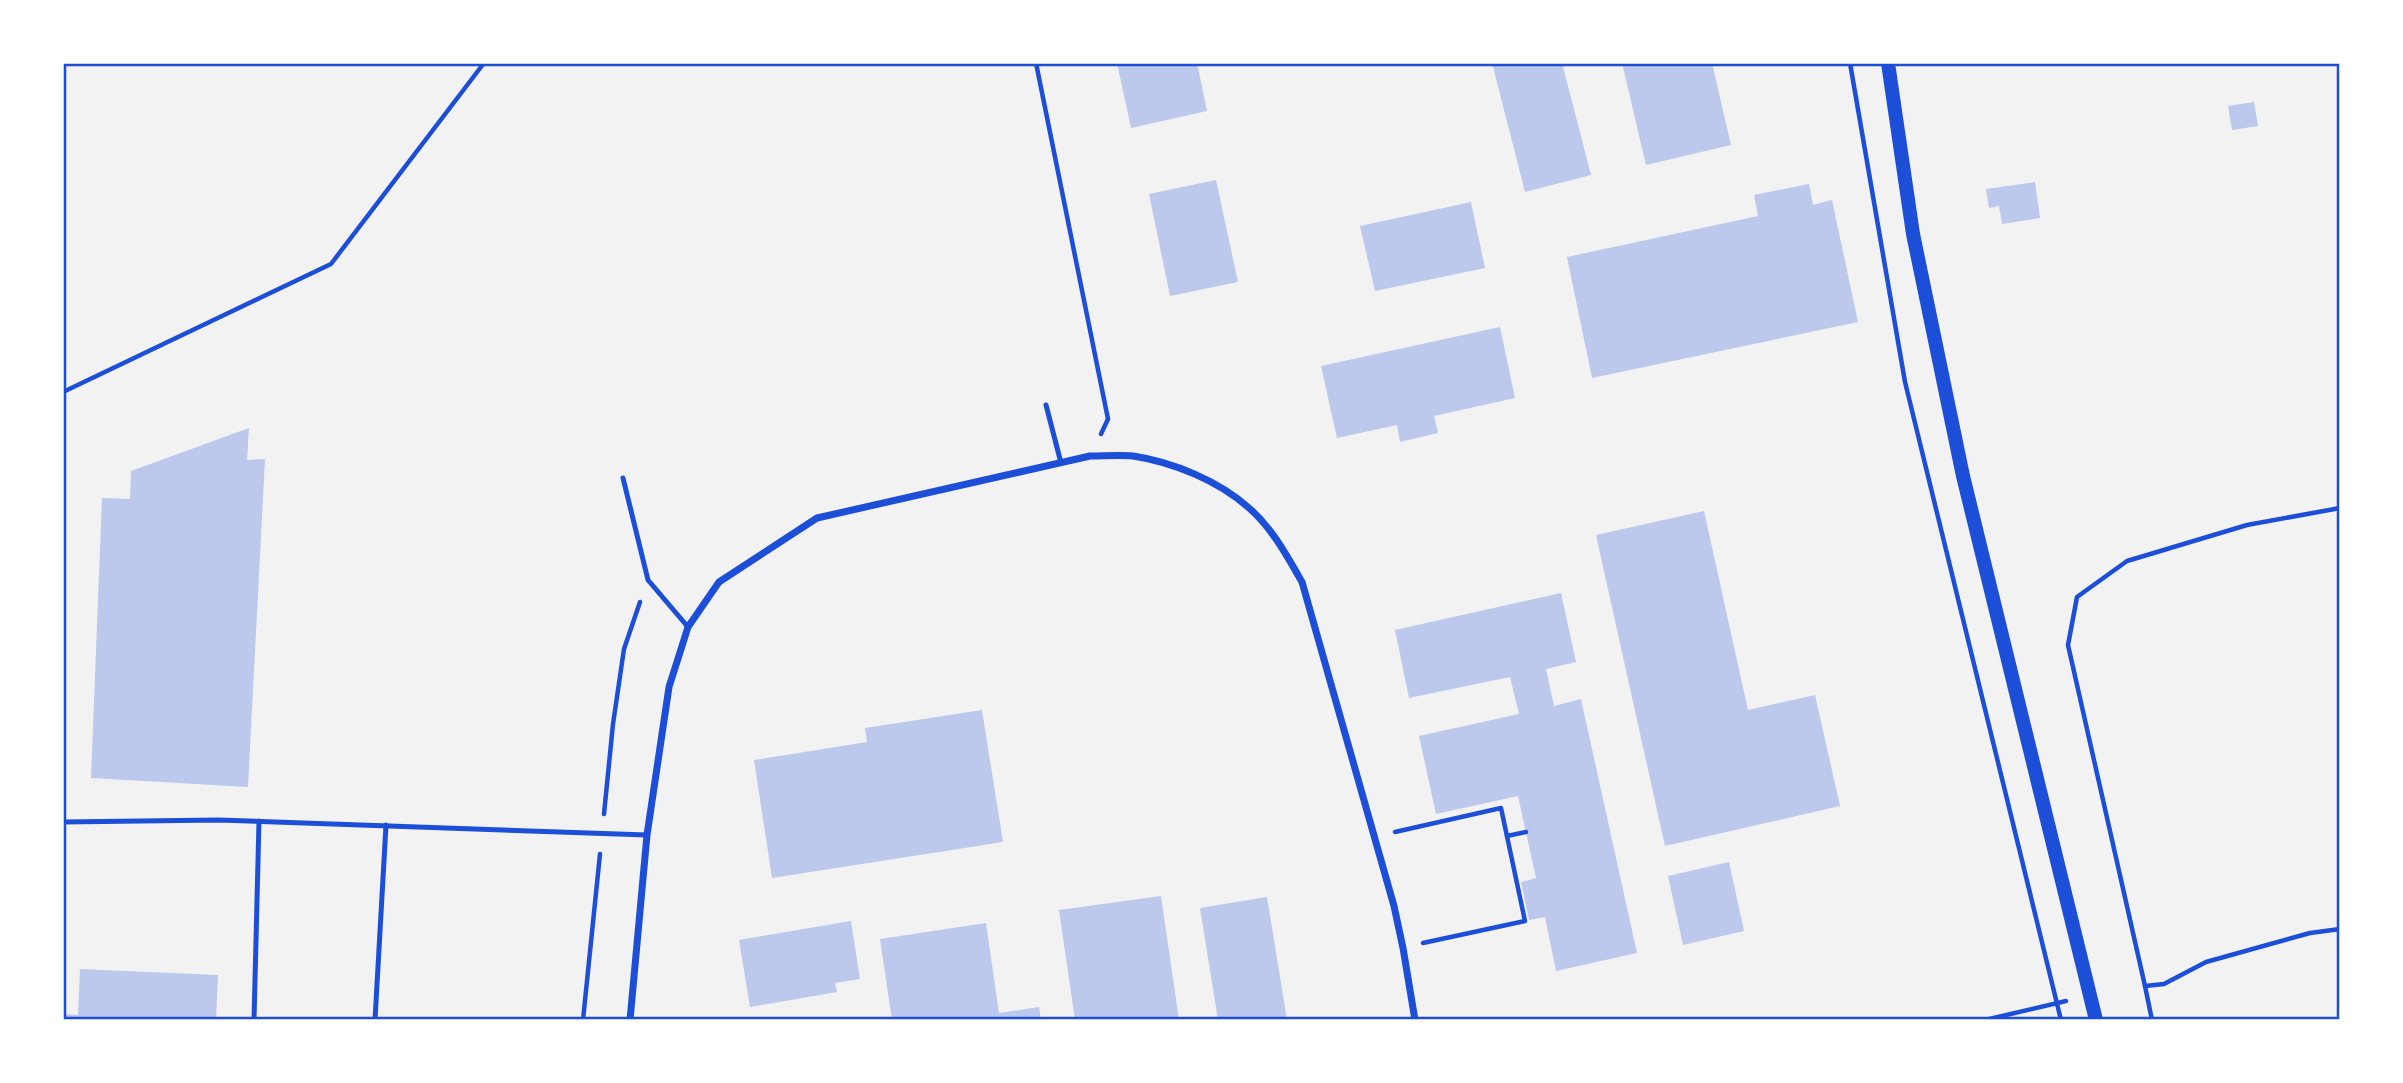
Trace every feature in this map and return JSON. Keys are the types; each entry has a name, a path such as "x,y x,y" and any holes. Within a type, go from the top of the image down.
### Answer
{"main road":[{"path":"1888,63 1913,234 1962,476 2096,1020"}],"street":[{"path":"631,1020 647,835 669,687 688,627 719,582 817,518 1090,456 1132,456 1173,466 1219,486 1251,509 1279,542 1302,582 1403,948 1415,1020"}],"lane":[{"path":"1046,405 1061,463"},
{"path":"623,478 648,580 688,627"},
{"path":"63,822 219,820 647,835"},
{"path":"254,1020 259,821"},
{"path":"375,1020 386,825"}],"path":[{"path":"63,392 331,264 484,63"},
{"path":"1036,63 1108,419 1090,456"},
{"path":"1850,63 1905,382 2061,1020"},
{"path":"2152,1020 2068,645 2077,597 2127,561 2247,525 2340,508"},
{"path":"583,1020 613,724 624,649 648,580"},
{"path":"1374,837 1501,808 1525,921 1403,948"},
{"path":"1507,836 1526,832"},
{"path":"2145,986 2164,984 2206,962 2310,933 2340,929"},
{"path":"1985,1020 2089,994"}],"building":[{"path":"1117,63 1197,63 1207,111 1131,128"},
{"path":"1492,63 1562,63 1591,175 1525,192"},
{"path":"1622,63 1712,63 1731,145 1646,165"},
{"path":"2254,102 2258,126 2232,130 2228,106"},
{"path":"1216,180 1238,282 1170,296 1149,194"},
{"path":"2035,182 2040,218 2002,224 1999,206 1989,208 1986,189"},
{"path":"1809,184 1813,205 1832,200 1858,322 1592,378 1567,257 1758,216 1754,195"},
{"path":"1471,202 1485,268 1375,291 1360,226"},
{"path":"1500,327 1515,398 1434,416 1438,433 1400,442 1397,425 1337,438 1321,366"},
{"path":"249,428 247,460 265,459 248,787 91,778 102,498 130,499 131,471"},
{"path":"1704,511 1748,710 1815,695 1840,806 1665,846 1596,535"},
{"path":"1561,593 1576,662 1546,669 1554,706 1581,699 1637,953 1556,971 1545,917 1529,920 1521,882 1536,878 1518,796 1436,814 1419,736 1519,714 1510,677 1409,698 1395,630"},
{"path":"982,710 1003,842 772,878 754,760 867,742 865,728"},
{"path":"1729,862 1744,931 1683,945 1668,876"},
{"path":"1161,896 1179,1020 1075,1020 1059,910"},
{"path":"1267,897 1287,1020 1218,1020 1200,908"},
{"path":"851,921 860,979 835,983 837,992 750,1007 739,940"},
{"path":"986,923 999,1013 1039,1007 1041,1020 892,1020 880,939"},
{"path":"80,969 218,975 216,1020 63,1020 63,1014 78,1015"}]}
